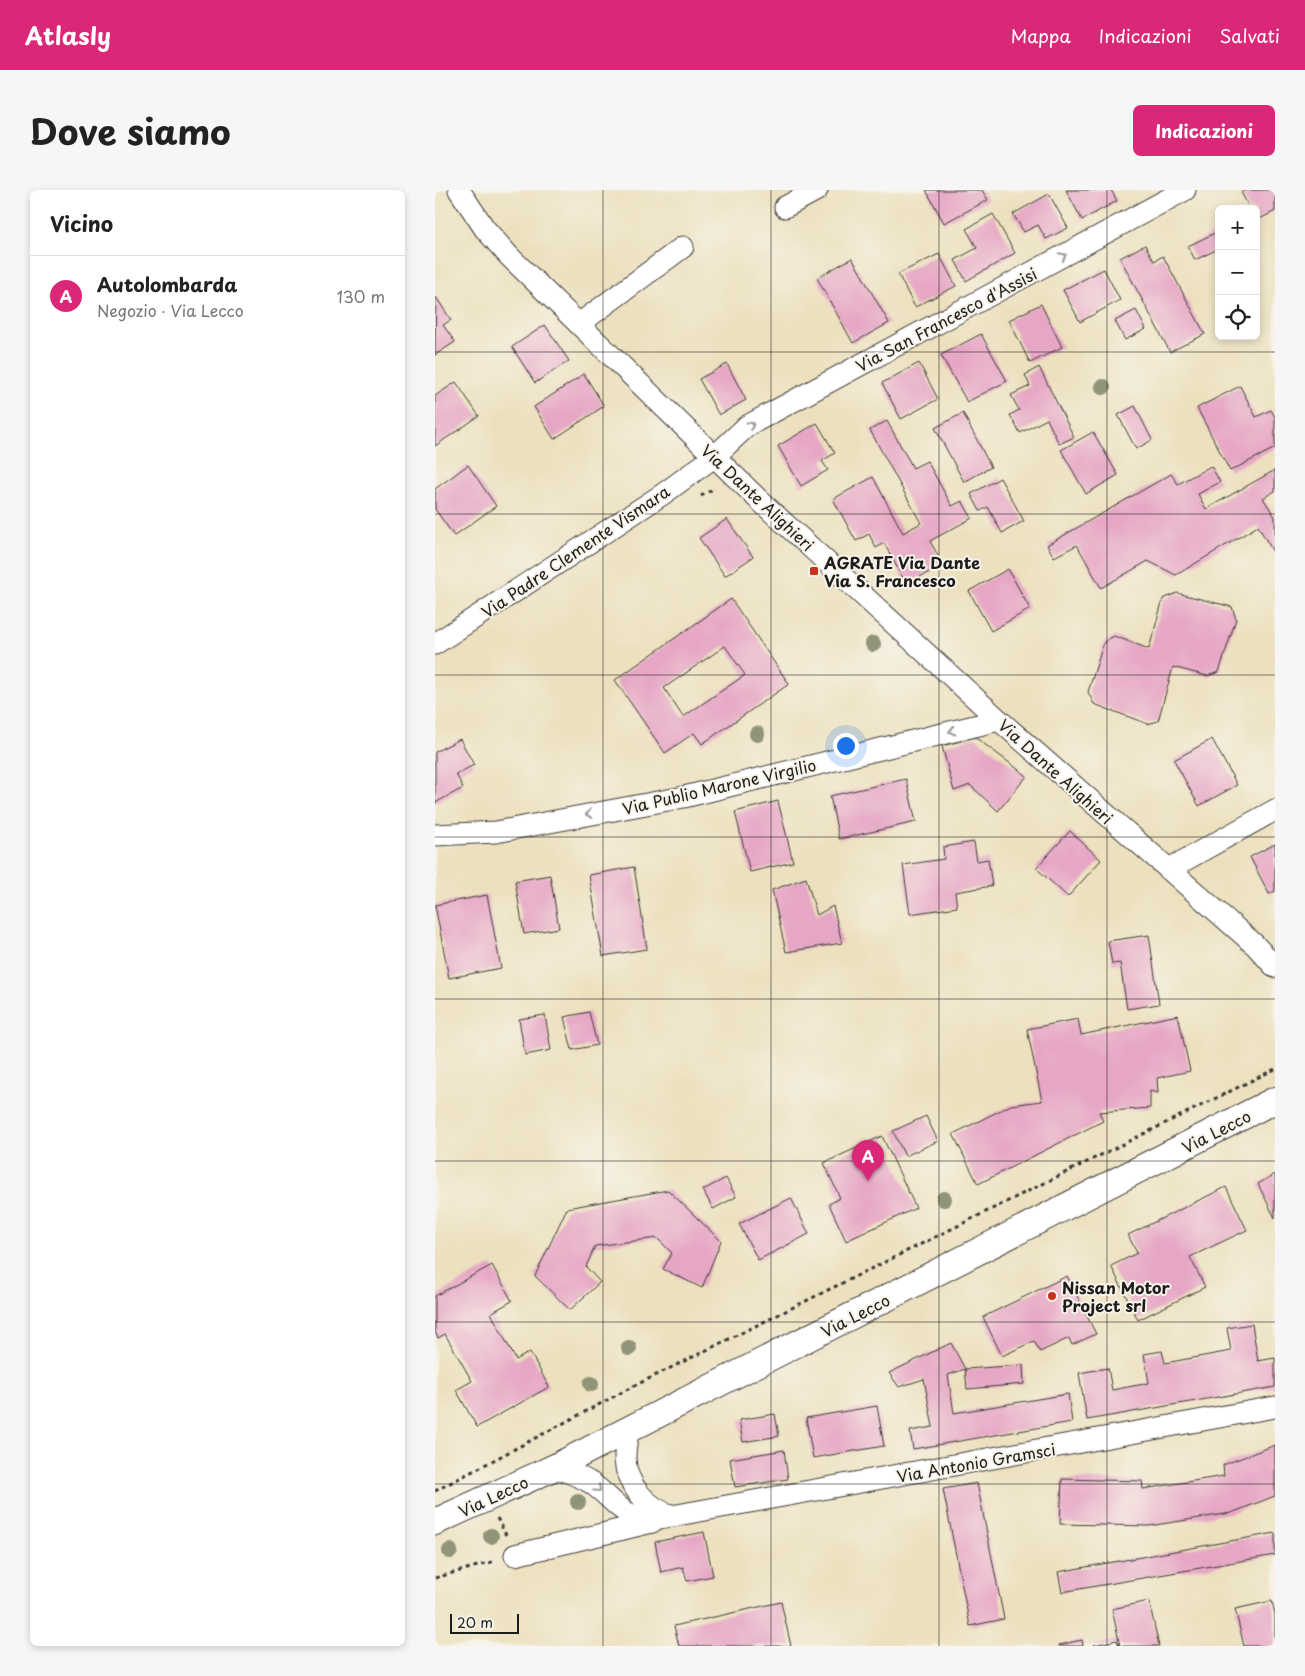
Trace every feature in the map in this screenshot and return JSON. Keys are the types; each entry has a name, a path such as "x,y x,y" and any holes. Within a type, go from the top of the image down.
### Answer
{"street":[{"name":"Via Dante Alighieri","path":"459,190 475,216 497,243 714,457 999,720 1255,945 1275,968"},
{"path":"785,207 817,190"},
{"name":"Via San Francesco d'Assisi","path":"714,457 747,426 1185,190"},
{"path":"579,324 683,247"},
{"name":"Via Padre Clemente Vismara","path":"436,641 663,494 714,457"},
{"name":"Via Publio Marone Virgilio","path":"435,835 496,832 684,797 999,720"},
{"path":"1169,869 1275,810"},
{"name":"Via Dante Alighieri","path":"1255,945 1275,955"},
{"name":"Via Lecco","path":"435,1522 555,1467 1274,1102"},
{"name":"Via Antonio Gramsci","path":"555,1467 592,1484 615,1506 633,1516 655,1519 1275,1407"},
{"path":"628,1430 625,1457 633,1482 649,1504 665,1514 677,1516"},
{"path":"515,1555 677,1516"}],"path":[{"path":"435,1491 632,1387 1275,1069"},
{"path":"435,1578 515,1555 473,1471"}],"building":[{"path":"926,190 982,190 988,200 944,223"},
{"path":"1066,190 1111,190 1117,201 1082,220"},
{"path":"1246,190 1275,190 1275,211 1260,219 1260,205 1248,205 1241,192"},
{"path":"1049,194 1068,228 1046,239 1038,225 1024,232 1013,214"},
{"path":"993,214 1015,253 966,281 955,260 977,248 966,229"},
{"path":"1215,233 1215,250 1195,260 1188,246"},
{"path":"1145,245 1154,261 1163,256 1205,334 1170,352 1120,258"},
{"path":"939,254 956,286 915,307 898,274"},
{"path":"852,258 889,323 853,343 817,278"},
{"path":"1104,269 1120,300 1080,322 1063,290"},
{"path":"436,297 451,320 443,325 455,342 435,355"},
{"path":"1041,304 1062,347 1030,363 1009,320"},
{"path":"1136,310 1146,329 1125,340 1115,321"},
{"path":"545,325 569,361 535,383 512,347"},
{"path":"981,334 1007,381 967,402 941,355"},
{"path":"919,363 938,399 901,419 882,383"},
{"path":"727,364 746,400 719,415 699,379"},
{"path":"1039,367 1074,437 1059,444 1047,419 1020,433 1010,415 1019,410 1011,395 1030,386 1025,375"},
{"path":"584,374 604,406 554,439 534,407"},
{"path":"456,382 479,416 435,446 435,396"},
{"path":"1240,386 1256,417 1271,410 1275,417 1275,448 1230,471 1197,408"},
{"path":"1135,406 1152,440 1136,449 1118,415"},
{"path":"963,413 991,467 964,482 935,428"},
{"path":"887,421 913,468 927,461 952,506 962,501 972,518 930,541 943,565 906,584 884,543 876,548 869,534 856,541 833,499 873,477 903,533 921,523 870,430"},
{"path":"817,423 835,453 822,461 828,470 801,486 778,446"},
{"path":"1093,432 1118,475 1086,494 1061,450"},
{"path":"468,465 496,506 454,536 435,509 435,489"},
{"path":"1211,466 1220,482 1198,494 1206,509 1275,470 1275,491 1263,498 1275,517 1275,555 1258,526 1176,575 1148,561 1101,588 1077,545 1054,557 1047,545 1171,474 1178,484"},
{"path":"1000,478 1024,521 1002,533 988,507 980,511 971,494"},
{"path":"727,519 753,557 725,576 699,538"},
{"path":"1008,569 1030,609 991,631 969,591"},
{"path":"1177,593 1232,607 1236,619 1219,672 1207,676 1173,667 1158,721 1148,724 1094,704 1088,692 1104,642 1114,636 1149,649 1163,599"},
{"path":"731,599 789,684 702,744 694,733 665,753 615,680","holes":["725,646 745,675 683,717 664,688"]},
{"path":"975,737 1027,776 998,811 970,785 954,791 942,746"},
{"path":"460,739 474,765 456,774 463,788 435,803 435,752"},
{"path":"1212,739 1237,785 1199,806 1174,760"},
{"path":"906,779 916,822 839,839 830,796"},
{"path":"778,801 793,862 750,872 735,812"},
{"path":"1070,831 1101,860 1068,897 1036,868"},
{"path":"974,842 977,861 988,859 992,886 955,892 957,907 910,914 903,865 944,859 943,847"},
{"path":"1275,844 1275,891 1269,894 1250,857"},
{"path":"634,867 647,949 603,956 589,875"},
{"path":"550,875 559,928 524,934 515,881"},
{"path":"806,878 817,915 833,906 842,943 786,952 772,890"},
{"path":"487,895 501,968 449,978 435,905"},
{"path":"1149,935 1159,1004 1127,1009 1120,963 1112,964 1108,941"},
{"path":"589,1012 597,1045 572,1050 564,1017"},
{"path":"545,1015 551,1050 525,1055 519,1019"},
{"path":"1178,1015 1190,1071 1157,1078 1158,1093 1150,1091 1150,1108 1099,1112 1103,1121 978,1184 953,1134 1011,1105 1042,1101 1027,1029 1078,1019 1081,1035"},
{"path":"926,1116 938,1141 905,1156 893,1131"},
{"path":"882,1136 916,1208 846,1241 829,1204 840,1198 824,1163"},
{"path":"1275,1174 1275,1218 1258,1184"},
{"path":"726,1178 736,1197 713,1209 703,1190"},
{"path":"1226,1187 1247,1230 1190,1257 1205,1287 1138,1320 1111,1266 1137,1253 1128,1235"},
{"path":"668,1190 721,1241 702,1288 663,1269 672,1253 657,1238 595,1246 586,1267 600,1282 570,1310 535,1276 567,1208"},
{"path":"791,1198 809,1234 758,1260 739,1224"},
{"path":"492,1265 512,1301 491,1313 516,1360 530,1352 549,1387 477,1427 456,1390 472,1381 445,1334 438,1338 435,1332 435,1296"},
{"name":"Nissan Motor Project srl","path":"1067,1276 1096,1334 1072,1345 1069,1338 1040,1352 1034,1341 1002,1356 983,1317"},
{"path":"1252,1324 1258,1361 1275,1358 1275,1387 1087,1420 1079,1373 1108,1368 1112,1390 1149,1383 1144,1354 1162,1351 1165,1363 1231,1351 1227,1328"},
{"path":"951,1343 965,1369 948,1375 954,1413 1068,1394 1072,1422 913,1449 910,1431 933,1427 924,1379 899,1387 889,1373"},
{"path":"1023,1365 1024,1384 967,1389 965,1369"},
{"path":"877,1406 884,1446 813,1458 806,1418"},
{"path":"775,1414 779,1436 743,1442 739,1420"},
{"path":"1275,1445 1275,1496 1231,1513 1149,1526 1060,1524 1062,1479 1142,1481 1143,1489 1224,1476 1223,1465"},
{"path":"784,1450 788,1479 735,1487 730,1459"},
{"path":"977,1483 1004,1619 970,1626 943,1489"},
{"path":"704,1532 713,1576 687,1581 683,1567 661,1572 655,1542"},
{"path":"1275,1533 1275,1555 1062,1592 1058,1572"},
{"path":"1149,1601 1159,1646 1120,1646 1112,1609"},
{"path":"1272,1601 1275,1614 1275,1646 1244,1646 1235,1609"},
{"path":"781,1602 791,1646 679,1646 674,1626"},
{"path":"1082,1640 1083,1646 1059,1646 1059,1645"},
{"path":"1117,1640 1119,1646 1094,1646 1094,1645"}],"place":[{"name":"AGRATE Via Dante Via S. Francesco","path":"814,571"},
{"name":"Autolombarda","path":"868,1181"},
{"name":"Nissan Motor Project srl","path":"1052,1296"}]}
